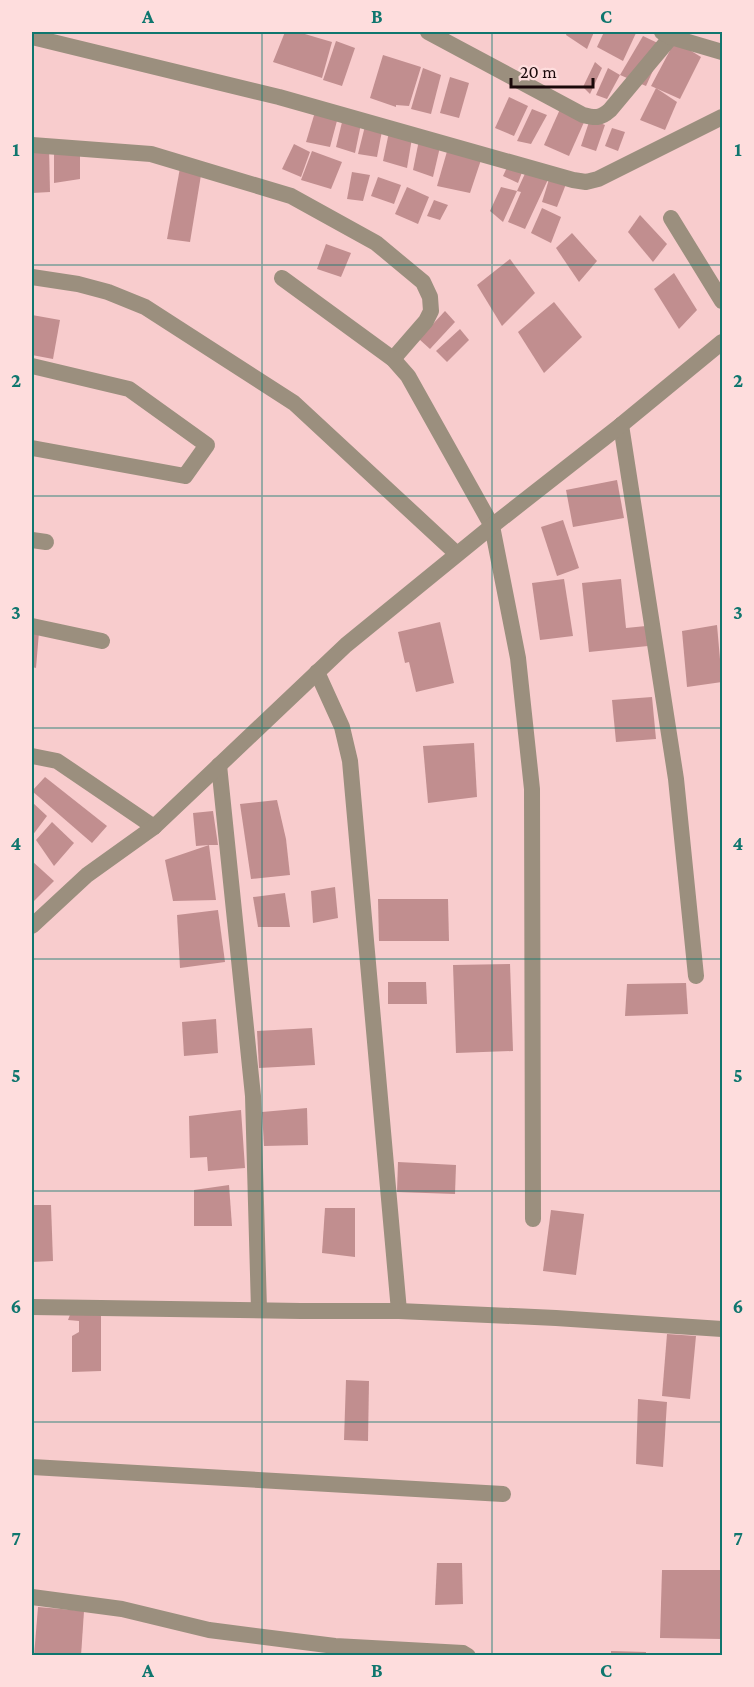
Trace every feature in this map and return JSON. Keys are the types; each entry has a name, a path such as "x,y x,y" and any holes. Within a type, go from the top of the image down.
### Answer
{"street":[{"path":"428,32 572,109 594,118 610,111 666,34 723,52"},
{"path":"32,37 279,97 586,182 598,179 723,117"},
{"path":"32,145 151,154 291,196 376,243 423,282 430,297 431,310 426,321 393,359"},
{"path":"671,218 723,301"},
{"path":"32,277 88,287 145,307 294,403 457,554"},
{"path":"282,278 393,359 408,376 492,526 518,658 532,789 533,1220"},
{"path":"32,926 87,875 154,826 346,645 723,342"},
{"path":"32,366 129,389 207,445 185,476 32,448"},
{"path":"621,425 676,779 696,976"},
{"path":"32,626 102,641"},
{"path":"317,672 342,727 350,761 399,1311"},
{"path":"32,756 57,761 154,826"},
{"path":"219,765 253,1096 259,1311"},
{"path":"32,1306 259,1311 399,1311 723,1329"},
{"path":"32,1467 503,1494"},
{"path":"32,1597 122,1609 209,1630 334,1646 463,1653 468,1656"}],"building":[{"path":"285,32 298,32 332,42 322,78 273,62"},
{"path":"567,32 594,32 587,49 566,35"},
{"path":"604,32 636,33 623,61 597,47"},
{"path":"643,36 664,46 646,86 620,75"},
{"path":"336,41 355,48 342,86 323,80"},
{"path":"675,41 701,57 680,99 651,86"},
{"path":"383,55 421,67 409,106 396,105 396,107 370,98"},
{"path":"595,62 602,68 590,94 583,87"},
{"path":"423,68 441,75 431,114 411,109"},
{"path":"608,68 620,75 607,99 596,95"},
{"path":"450,77 469,83 459,118 440,113"},
{"path":"656,88 677,102 665,130 640,120"},
{"path":"509,97 528,106 514,136 495,128"},
{"path":"561,107 585,120 569,156 544,145"},
{"path":"532,109 547,115 531,144 517,141"},
{"path":"315,112 338,117 330,147 306,142"},
{"path":"343,118 361,124 355,153 336,147"},
{"path":"590,119 605,125 596,151 581,146"},
{"path":"365,126 382,131 377,157 358,154"},
{"path":"612,128 625,132 618,151 605,146"},
{"path":"389,132 412,138 407,168 383,161"},
{"path":"419,140 440,147 433,177 413,170"},
{"path":"294,144 310,152 301,177 282,169"},
{"path":"32,145 49,146 50,192 32,193"},
{"path":"80,148 80,179 54,183 54,150"},
{"path":"448,148 483,154 470,193 437,186"},
{"path":"312,151 342,162 331,189 301,180"},
{"path":"509,163 524,167 518,183 503,176"},
{"path":"528,167 551,173 525,229 508,222 521,192 517,191"},
{"path":"180,168 201,175 190,242 167,239"},
{"path":"352,172 370,175 363,201 347,199"},
{"path":"551,173 568,179 557,207 542,202"},
{"path":"378,177 401,185 394,204 371,196"},
{"path":"407,187 429,197 418,224 395,214"},
{"path":"501,187 517,191 503,222 490,211"},
{"path":"434,200 448,205 440,220 427,216"},
{"path":"542,208 561,217 551,243 531,233"},
{"path":"640,215 667,244 653,262 628,232"},
{"path":"572,233 597,261 579,282 556,248"},
{"path":"326,244 351,253 341,277 317,269"},
{"path":"510,259 535,293 502,326 477,285"},
{"path":"674,273 697,310 679,329 654,289"},
{"path":"554,302 582,337 544,373 518,332"},
{"path":"445,311 455,322 430,349 419,339"},
{"path":"32,315 60,320 53,359 32,355"},
{"path":"460,329 469,340 447,362 436,351"},
{"path":"617,480 624,518 573,527 566,490"},
{"path":"563,520 579,568 557,576 541,527"},
{"path":"564,579 573,636 540,640 532,583"},
{"path":"621,579 626,628 646,626 648,646 589,652 582,583"},
{"path":"440,622 454,683 416,692 409,662 405,663 398,632"},
{"path":"717,625 722,682 687,687 682,631"},
{"path":"32,631 39,632 36,668 32,667"},
{"path":"652,697 656,739 616,742 612,700"},
{"path":"474,743 477,797 428,803 423,746"},
{"path":"45,777 107,826 92,843 32,791"},
{"path":"277,800 286,839 290,875 251,879 240,804"},
{"path":"32,802 47,816 32,836"},
{"path":"213,811 218,845 196,846 193,813"},
{"path":"52,822 74,843 54,866 36,840"},
{"path":"209,845 216,900 173,901 165,860"},
{"path":"32,861 54,881 32,903"},
{"path":"335,887 338,918 313,923 311,891"},
{"path":"285,893 290,927 258,927 253,897"},
{"path":"378,899 448,899 449,941 379,941"},
{"path":"218,910 225,962 180,968 177,915"},
{"path":"510,964 513,1051 456,1053 453,965"},
{"path":"388,982 426,982 427,1004 388,1004"},
{"path":"686,983 688,1014 625,1016 627,984"},
{"path":"216,1019 218,1053 184,1056 182,1022"},
{"path":"312,1028 315,1065 259,1068 257,1031"},
{"path":"307,1108 308,1145 264,1146 262,1112"},
{"path":"241,1110 245,1168 208,1171 207,1157 190,1158 189,1116"},
{"path":"398,1162 456,1165 455,1194 397,1192"},
{"path":"229,1185 232,1226 194,1226 194,1190"},
{"path":"32,1205 51,1205 53,1261 32,1262"},
{"path":"325,1208 355,1208 355,1257 322,1253"},
{"path":"551,1210 584,1214 576,1275 543,1271"},
{"path":"73,1307 101,1308 101,1371 72,1372 72,1336 79,1332 79,1321 68,1320"},
{"path":"667,1334 696,1336 690,1399 662,1396"},
{"path":"346,1380 369,1381 368,1441 344,1440"},
{"path":"638,1399 667,1402 663,1467 636,1464"},
{"path":"437,1563 462,1563 463,1604 435,1605"},
{"path":"662,1570 722,1570 722,1639 660,1638"},
{"path":"38,1607 84,1611 81,1656 34,1656"},
{"path":"611,1651 646,1652 646,1656 611,1656"}]}
